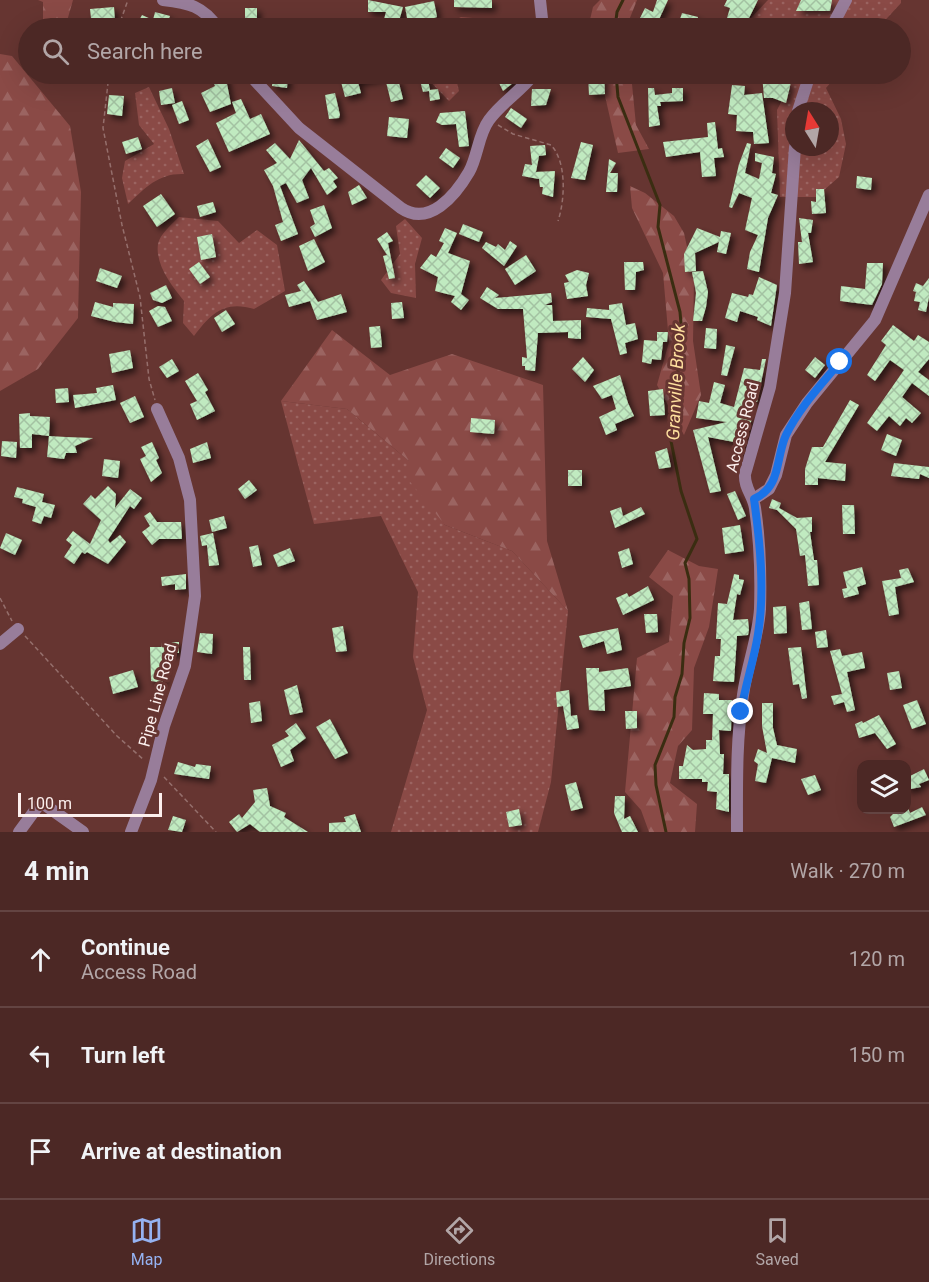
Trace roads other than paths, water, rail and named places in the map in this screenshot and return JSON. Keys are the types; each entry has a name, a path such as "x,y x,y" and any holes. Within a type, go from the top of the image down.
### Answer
{"street":[{"path":"163,0 196,5 210,18"},
{"path":"540,0 542,18"},
{"path":"836,18 846,0"},
{"path":"258,84 299,128 409,214 419,216 433,212 452,195 469,172 488,120 524,84"},
{"path":"801,102 807,84"},
{"name":"Access Road","path":"737,832 736,748 745,683 758,634 760,608 754,499 744,484 770,387 785,293 794,156"},
{"path":"754,499 769,489 777,475 786,435 807,403 875,320 929,195"},
{"name":"Pipe Line Road","path":"131,832 154,769 164,726 185,666 195,596 195,559 186,480 157,409"},
{"path":"0,644 18,629"},
{"path":"18,832 41,802 83,832"}],"waterway":[{"name":"Granville Brook","path":"616,18 623,0"},
{"name":"Granville Brook","path":"617,84 618,97 660,205 658,227 680,312 682,335 678,365 678,390 670,436 681,491 697,539 685,563 689,579 690,618 684,643 682,674 675,697 674,717 655,765 656,785 666,832"}]}
